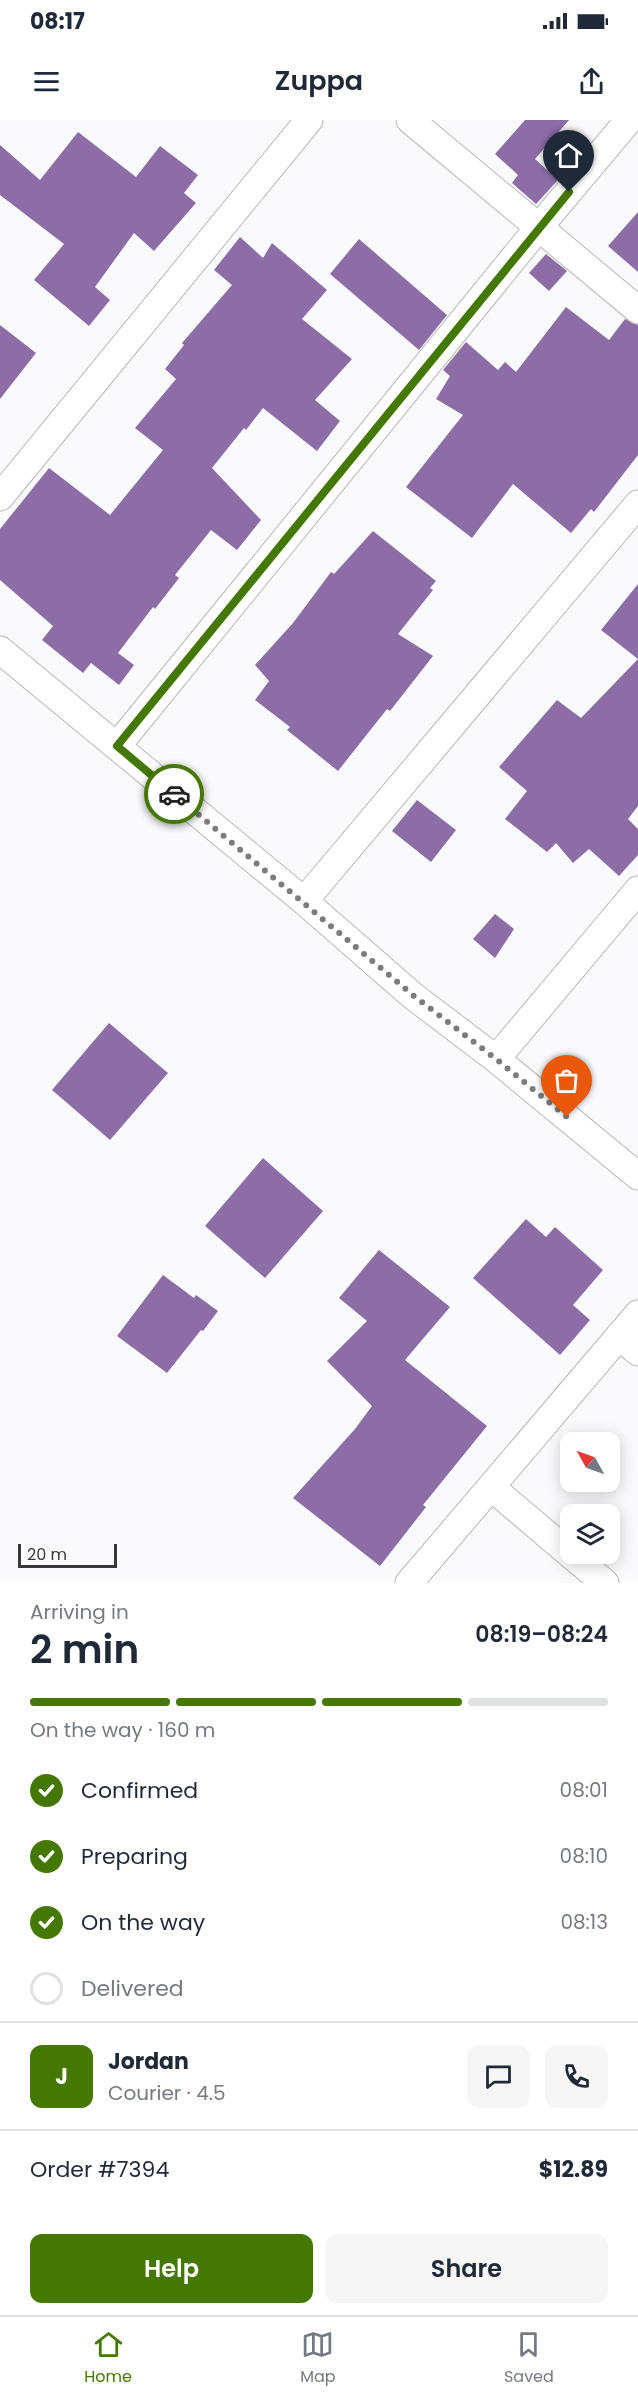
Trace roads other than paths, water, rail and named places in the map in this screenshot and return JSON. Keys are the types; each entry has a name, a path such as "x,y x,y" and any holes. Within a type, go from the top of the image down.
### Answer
{"street":[{"path":"0,497 309,120"},
{"path":"410,120 638,310"},
{"path":"117,746 539,227 629,120"},
{"path":"304,901 638,504"},
{"path":"0,650 304,901 414,996 496,1059 638,1176"},
{"path":"496,1059 638,890"},
{"path":"409,1583 491,1487 628,1344 638,1314"},
{"path":"491,1487 560,1546"},
{"path":"582,1564 605,1583"}]}
